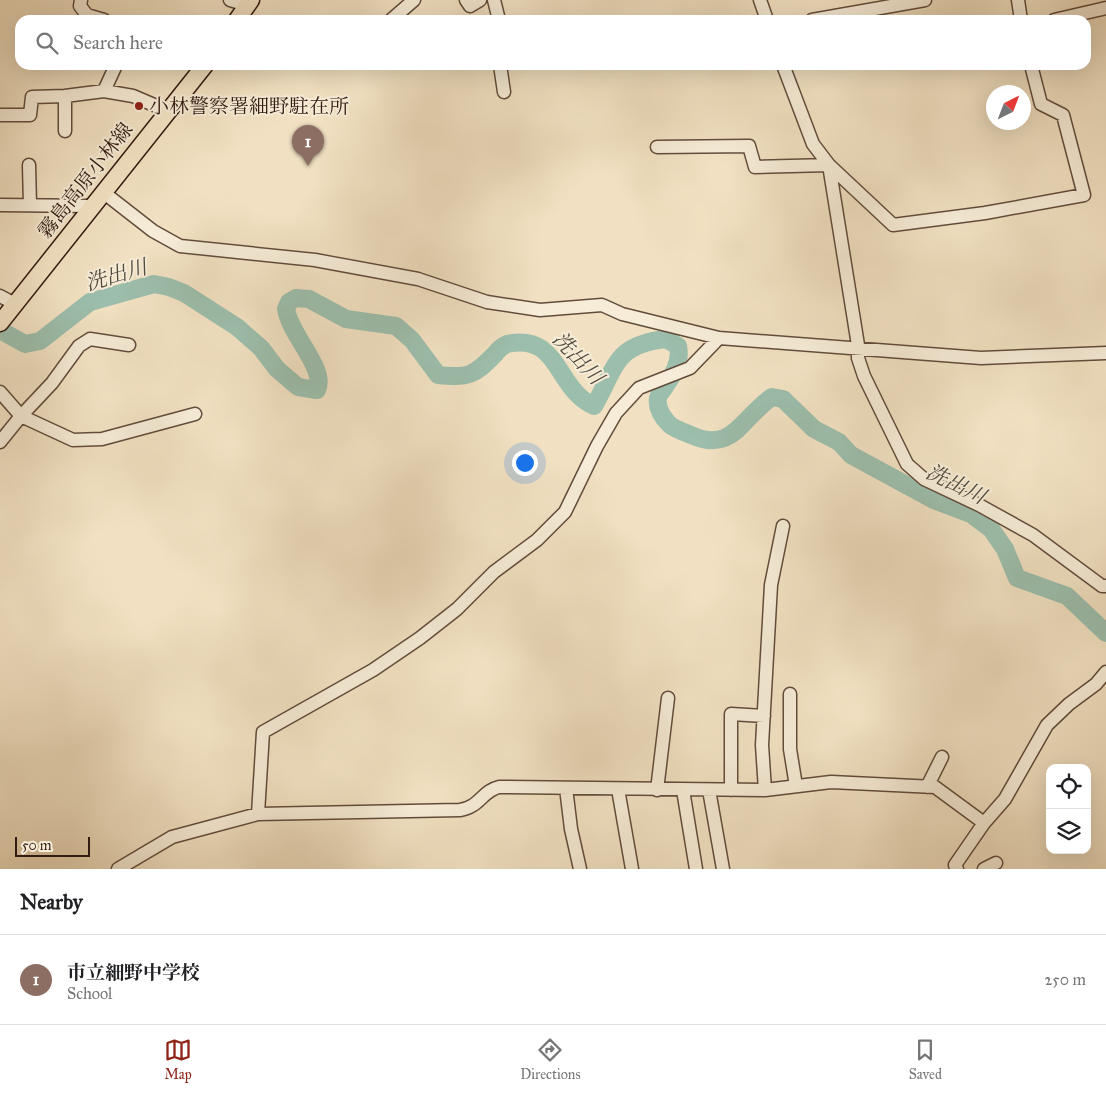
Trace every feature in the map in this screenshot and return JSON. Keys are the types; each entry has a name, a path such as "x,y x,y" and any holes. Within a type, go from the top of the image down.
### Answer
{"main road":[{"path":"241,15 249,3"},
{"name":"霧島高原小林線","path":"0,323 201,70"}],"street":[{"path":"81,0 80,6 87,15"},
{"path":"230,0 249,3"},
{"path":"397,15 414,0"},
{"path":"466,0 470,6 480,0"},
{"path":"494,0 498,15"},
{"path":"760,0 765,15"},
{"path":"840,15 925,0"},
{"path":"1018,0 1020,15"},
{"path":"1076,15 1106,8"},
{"path":"104,91 114,70"},
{"path":"501,70 504,92"},
{"path":"786,70 813,144 829,166 893,225 985,213 1084,195 1063,115 1041,104 1032,70"},
{"path":"0,115 30,115 32,97 65,96 104,91 133,96 168,110"},
{"path":"65,96 65,131"},
{"path":"657,147 749,146 755,167 829,166"},
{"path":"29,165 30,205"},
{"path":"829,166 858,346 857,350 864,376 907,464 924,479 979,505 1032,535 1102,586 1106,586"},
{"path":"103,192 153,231 180,246 315,260 418,279 487,302 540,310 602,305 622,314 719,338 857,350 981,358 1106,353"},
{"path":"0,205 92,206"},
{"path":"0,296 13,307"},
{"path":"258,814 263,732 373,670 420,638 457,609 494,572 537,540 565,512 597,446 616,413 639,388 690,368 719,338"},
{"path":"0,442 52,383 79,346 90,339 129,345"},
{"path":"0,392 21,416 73,440 102,439 195,414"},
{"path":"765,790 762,745 771,585 783,526"},
{"path":"956,869 955,865 984,823 1005,798 1047,725 1069,704 1096,684 1106,672"},
{"path":"790,694 790,749 796,786"},
{"path":"657,790 668,698"},
{"path":"731,790 731,714 764,716"},
{"path":"927,787 942,757"},
{"path":"118,869 172,837 258,814 470,809 491,789 499,787 765,790 831,782 935,787 984,823"},
{"path":"566,788 571,829 580,869"},
{"path":"618,789 632,869"},
{"path":"683,790 696,869"},
{"path":"709,790 723,869"}],"waterway":[{"name":"洗出川","path":"0,330 25,344 40,341 90,302 154,284 184,293 237,327 261,348 277,369 298,387 317,390 319,382 317,372 294,330 286,309 289,302 296,298 309,299 346,319 396,326 412,340 438,375 457,376 470,374 507,344 524,343 537,346 548,354 581,398 594,406 613,369 626,352 636,346 666,339 678,346 679,351 674,371 658,398 658,406 661,413 670,425 705,440 717,440 727,437 736,431 761,405 772,397 783,399 814,429 839,442 851,455 934,500 971,514 991,529 1005,549 1017,578 1067,596 1106,633"}],"place":[{"name":"小林警察署細野駐在所","path":"139,106"},
{"name":"市立細野中学校","path":"308,166"}]}
